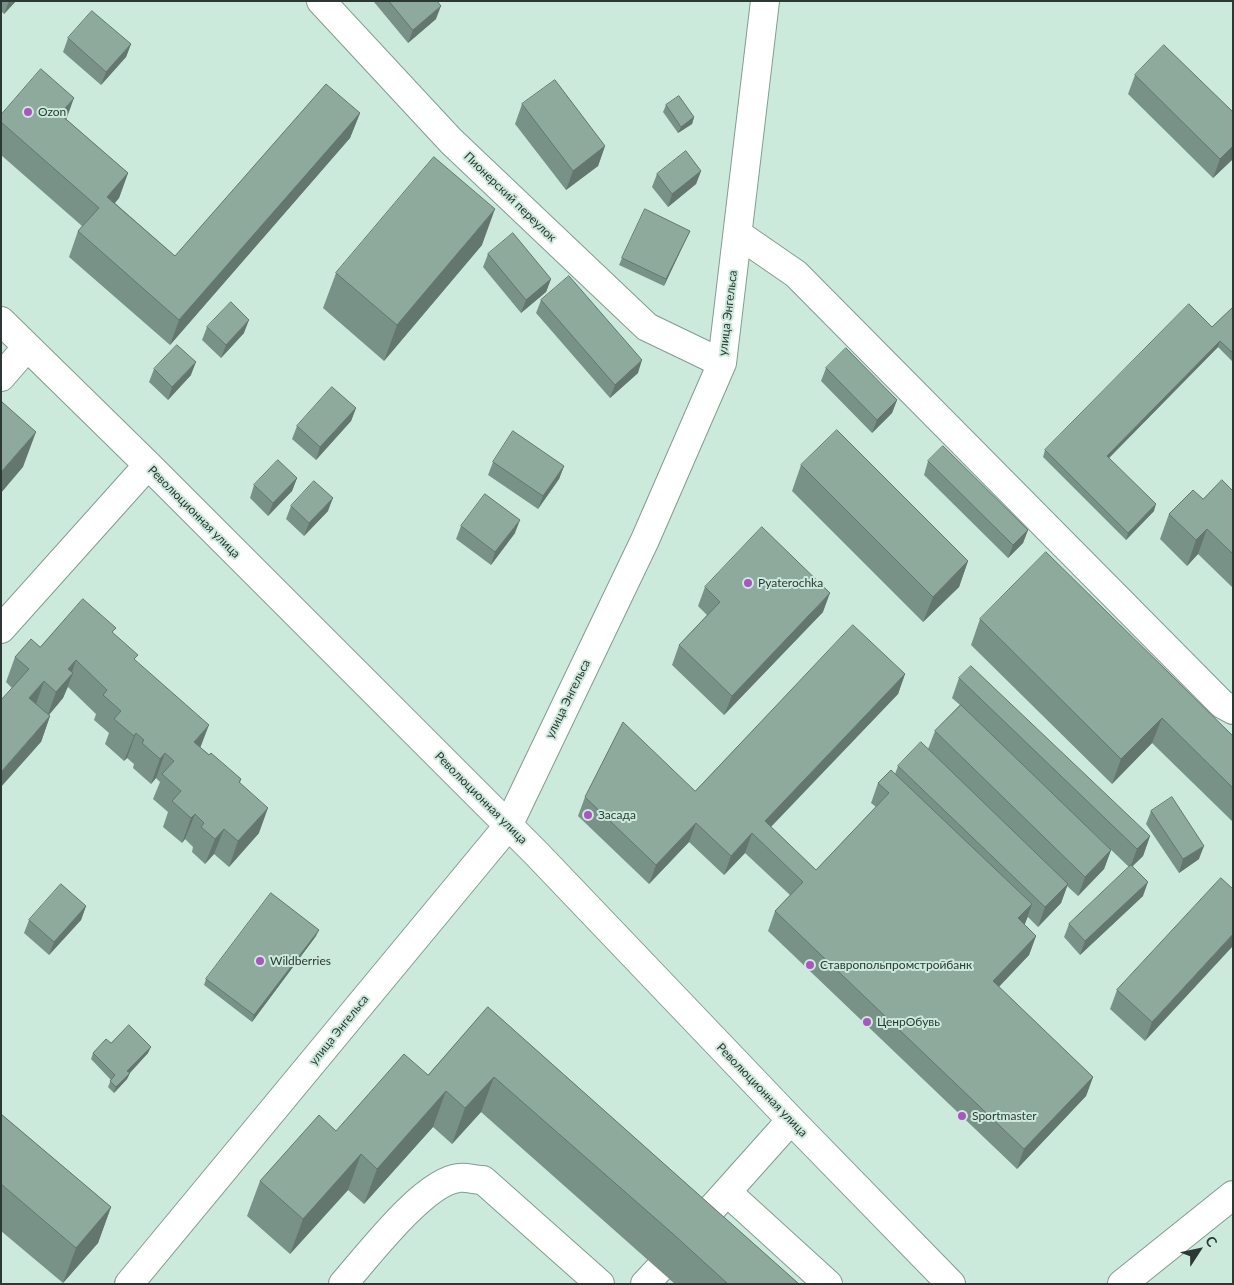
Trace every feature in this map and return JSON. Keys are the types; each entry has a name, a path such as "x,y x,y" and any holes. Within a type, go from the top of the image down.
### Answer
{"street":[{"name":"Пионерский переулок","path":"321,1 452,141 647,327 722,364"},
{"name":"улица Энгельса","path":"129,1284 508,826 645,540 722,364 765,1"},
{"path":"738,234 796,274 1222,704 1233,710"},
{"name":"Революционная улица","path":"1,321 148,465 550,867 791,1120 951,1284"},
{"path":"1,377 27,347"},
{"path":"1,629 148,465"},
{"path":"690,1233 791,1120"},
{"path":"343,1284 411,1207 438,1185 459,1178 482,1180 600,1284"},
{"path":"727,1192 828,1284"},
{"path":"1122,1284 1233,1195"}],"building":[{"path":"389,1 437,1 441,6 413,30"},
{"path":"92,11 131,44 106,72 68,38"},
{"path":"1164,45 1233,112 1233,146 1220,159 1135,75"},
{"path":"41,69 74,98 60,114 128,173 107,197 175,256 326,84 360,113 179,320 78,231 99,208 1,122 1,115"},
{"path":"555,80 605,146 573,171 522,104"},
{"path":"679,96 694,117 681,127 666,105"},
{"path":"686,151 701,171 672,194 657,174"},
{"path":"434,157 495,209 397,325 336,273"},
{"path":"645,209 690,231 666,279 622,258"},
{"path":"513,233 551,279 526,300 488,254"},
{"path":"569,276 642,360 615,385 541,300"},
{"path":"231,302 249,320 226,345 207,327"},
{"path":"1189,304 1212,327 1233,307 1233,353 1220,341 1107,456 1156,504 1128,533 1045,450"},
{"path":"177,345 196,362 172,387 154,369"},
{"path":"846,348 897,400 877,420 826,368"},
{"path":"332,387 356,408 320,447 297,426"},
{"path":"1,403 36,432 1,472"},
{"path":"837,430 968,561 933,597 801,465"},
{"path":"513,431 564,466 543,496 493,462"},
{"path":"943,446 1028,530 1013,545 928,461"},
{"path":"278,460 297,478 273,503 254,485"},
{"path":"1222,480 1233,491 1233,554 1207,529 1196,540 1169,514 1193,490 1203,499"},
{"path":"314,481 333,498 309,523 291,506"},
{"path":"485,494 520,520 495,552 461,526"},
{"path":"762,527 830,593 732,696 679,645 720,602 705,587"},
{"path":"1046,552 1233,736 1233,788 1162,718 1121,759 980,619"},
{"path":"83,599 116,628 112,632 138,655 134,659 209,725 194,742 209,755 211,753 241,779 239,782 268,808 238,841 224,829 215,839 201,827 204,823 195,814 191,818 172,801 181,791 162,774 174,761 165,753 160,759 142,743 144,740 136,733 134,736 114,719 121,711 103,695 107,690 76,660 68,669 73,673 56,692 44,681 29,698 50,716 1,772 1,700 29,669 15,657 31,639 40,647"},
{"path":"853,625 905,674 765,821 816,870 889,793 878,783 891,770 1032,904 1018,918 1036,936 993,981 1093,1077 1024,1149 775,911 803,882 752,833 731,856 696,823 656,865 585,797 623,722 695,791"},
{"path":"971,666 1150,836 1137,849 959,678"},
{"path":"961,705 1111,850 1085,877 935,731"},
{"path":"921,742 1068,884 1045,907 898,766"},
{"path":"1172,797 1204,846 1183,859 1151,811"},
{"path":"1131,865 1148,882 1085,941 1069,924"},
{"path":"1221,878 1233,889 1233,934 1152,1022 1117,990"},
{"path":"61,884 86,906 54,942 29,920"},
{"name":"Wildberries","path":"271,893 319,930 254,1015 206,979"},
{"path":"488,1007 799,1284 728,1284 494,1077 465,1108 446,1091 377,1169 361,1154 303,1219 260,1181 319,1115 336,1131 404,1054 428,1075"},
{"path":"129,1025 151,1047 127,1071 130,1073 116,1087 110,1081 115,1075 93,1053 106,1039 111,1043"},
{"path":"1,1114 111,1207 76,1248 1,1184"}],"place":[{"name":"Ozon","path":"28,112"},
{"name":"Pyaterochka","path":"748,583"},
{"name":"Засада","path":"588,815"},
{"name":"Wildberries","path":"260,961"},
{"name":"Ставропольпромстройбанк","path":"810,965"},
{"name":"ЦенрОбувь","path":"867,1022"},
{"name":"Sportmaster","path":"962,1116"}]}
